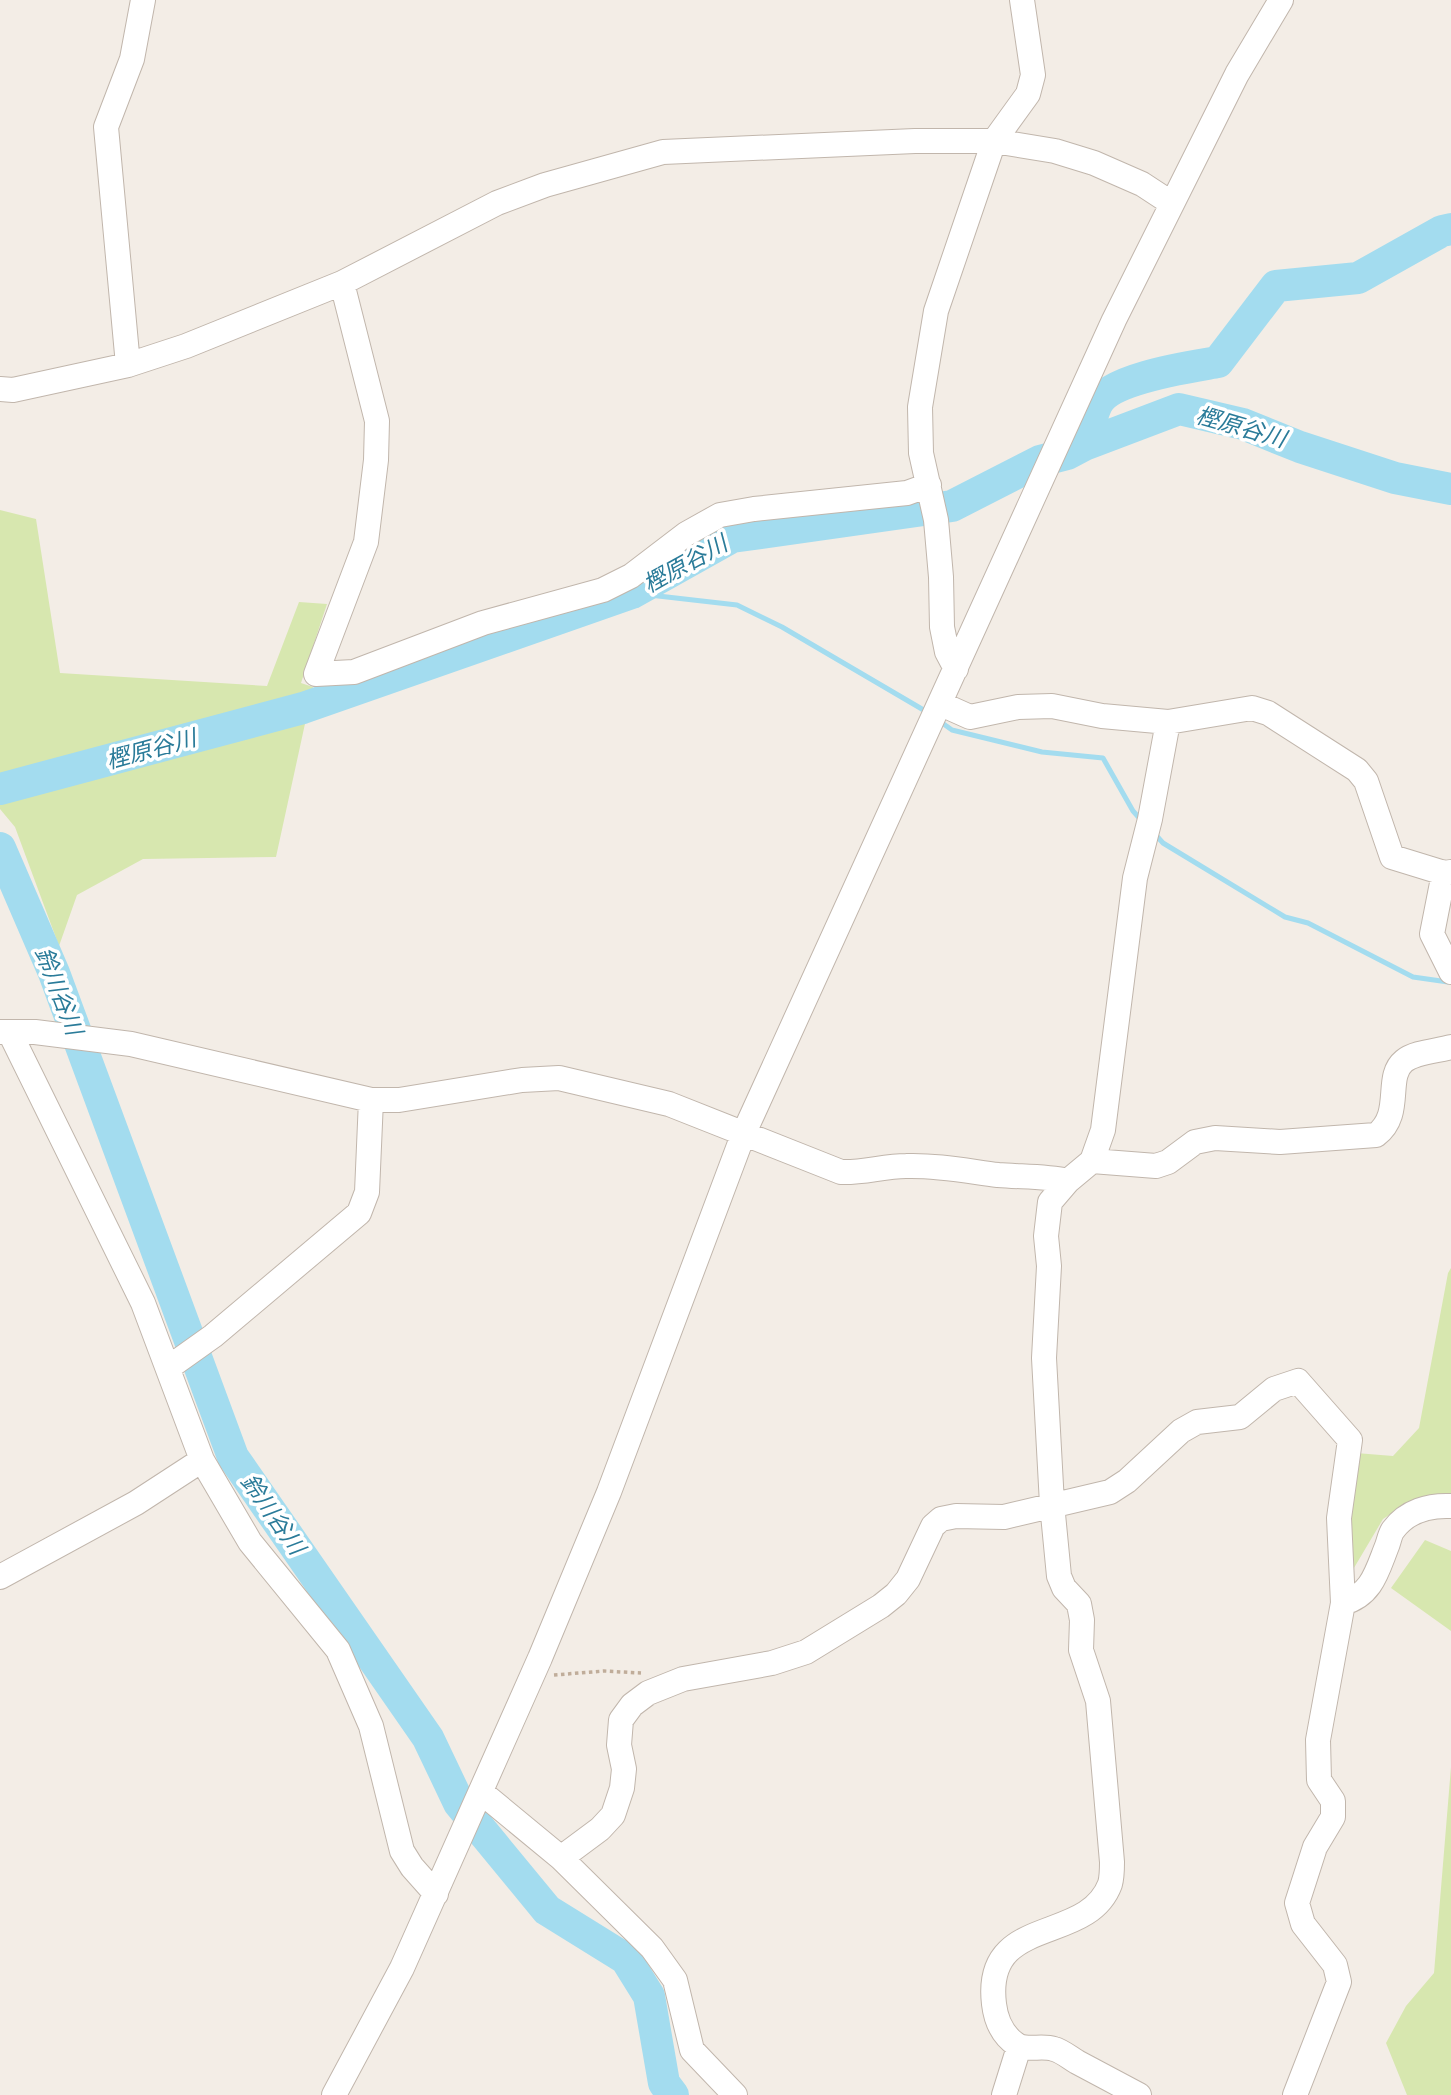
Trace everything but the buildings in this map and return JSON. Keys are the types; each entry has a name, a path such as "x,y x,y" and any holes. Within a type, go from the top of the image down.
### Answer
{"street":[{"path":"128,365 106,127 132,59 142,0"},
{"path":"956,669 947,652 942,627 942,577 936,520 921,453 920,407 936,311 995,141 1028,94 1033,75 1022,0"},
{"path":"334,2095 402,1968 531,1677 608,1492 743,1135 1051,459 1171,203 1237,74 1281,0"},
{"path":"0,389 13,390 128,365 186,346 342,283 497,203 545,184 663,152 915,141 995,141 1055,151 1094,163 1142,184 1171,203"},
{"path":"342,283 377,421 376,460 366,542 316,674 354,672 483,623 603,590 631,576 686,534 720,515 930,489"},
{"path":"937,713 970,717 1018,706 1052,705 1102,716 1168,722 1252,708 1268,713 1357,770 1366,781 1392,858 1447,873 1432,934 1451,972"},
{"path":"1139,2095 1053,2049 1019,2047 1003,2033 996,2016 994,1987 1001,1958 1017,1943 1089,1911 1102,1898 1110,1882 1112,1862 1098,1702 1081,1650 1082,1619 1079,1604 1064,1588 1059,1576 1044,1358 1049,1266 1046,1236 1050,1202 1068,1181 1092,1161 1102,1130 1135,878 1168,722"},
{"path":"436,1894 402,1852 371,1726 338,1650 250,1542 202,1460 174,1364 5,1032 86,1037 150,1048 370,1100 399,1100 522,1080 559,1077 669,1104 841,1172 858,1173 902,1166 929,1166 1068,1181"},
{"path":"1092,1161 1156,1166 1168,1162 1195,1142 1215,1138 1280,1142 1376,1135 1387,1127 1396,1073 1401,1063 1409,1058 1451,1047"},
{"path":"174,1364 213,1336 359,1213 367,1192 370,1100"},
{"path":"561,1858 600,1829 613,1815 622,1788 624,1769 619,1745 621,1720 632,1705 648,1693 683,1679 772,1663 806,1652 896,1594 908,1579 933,1526 941,1520 956,1516 1004,1517 1110,1492 1127,1481 1181,1431 1197,1422 1240,1418 1274,1389 1298,1381 1349,1440 1339,1518 1343,1603 1318,1740 1319,1780 1333,1801 1333,1817 1315,1847 1297,1903 1303,1924 1335,1965 1339,1982 1295,2095"},
{"path":"0,1577 136,1503 202,1460"},
{"path":"1343,1603 1366,1593 1393,1530 1412,1514 1431,1505 1451,1506"},
{"path":"479,1796 561,1858 652,1948 675,1980 692,2050 735,2095"},
{"path":"1004,2095 1019,2047"}],"path":[{"path":"531,1677 604,1671 683,1679"}],"green space":[{"path":"0,510 36,519 60,673 267,686 299,602 327,604 301,683 313,687 276,857 143,859 77,895 59,946 15,827 0,809"},
{"path":"1451,1268 1451,1498 1409,1502 1383,1519 1348,1578 1347,1546 1356,1453 1393,1456 1419,1428"},
{"path":"1425,1540 1451,1551 1451,1631 1391,1588"},
{"path":"1451,1767 1451,2095 1407,2095 1386,2043 1406,2006 1434,1973"}],"waterway":[{"path":"1084,445 1097,404 1105,395 1117,387 1152,375 1218,362 1276,286 1358,278 1442,231 1451,229"},
{"name":"樫原谷川","path":"0,789 303,708 632,593 732,537 952,506 1040,461 1067,454 1179,409 1243,424 1300,447 1395,478 1451,489"},
{"path":"632,593 737,605 782,627 927,712"},
{"path":"938,720 952,730 1042,752 1103,758 1133,811 1142,821"},
{"path":"1154,833 1163,843 1285,917 1308,923 1413,977 1448,982"},
{"name":"鈴川谷川","path":"0,848 54,973 233,1457 428,1738 459,1803 547,1910 626,1959 649,1996 664,2083 673,2095"}]}
